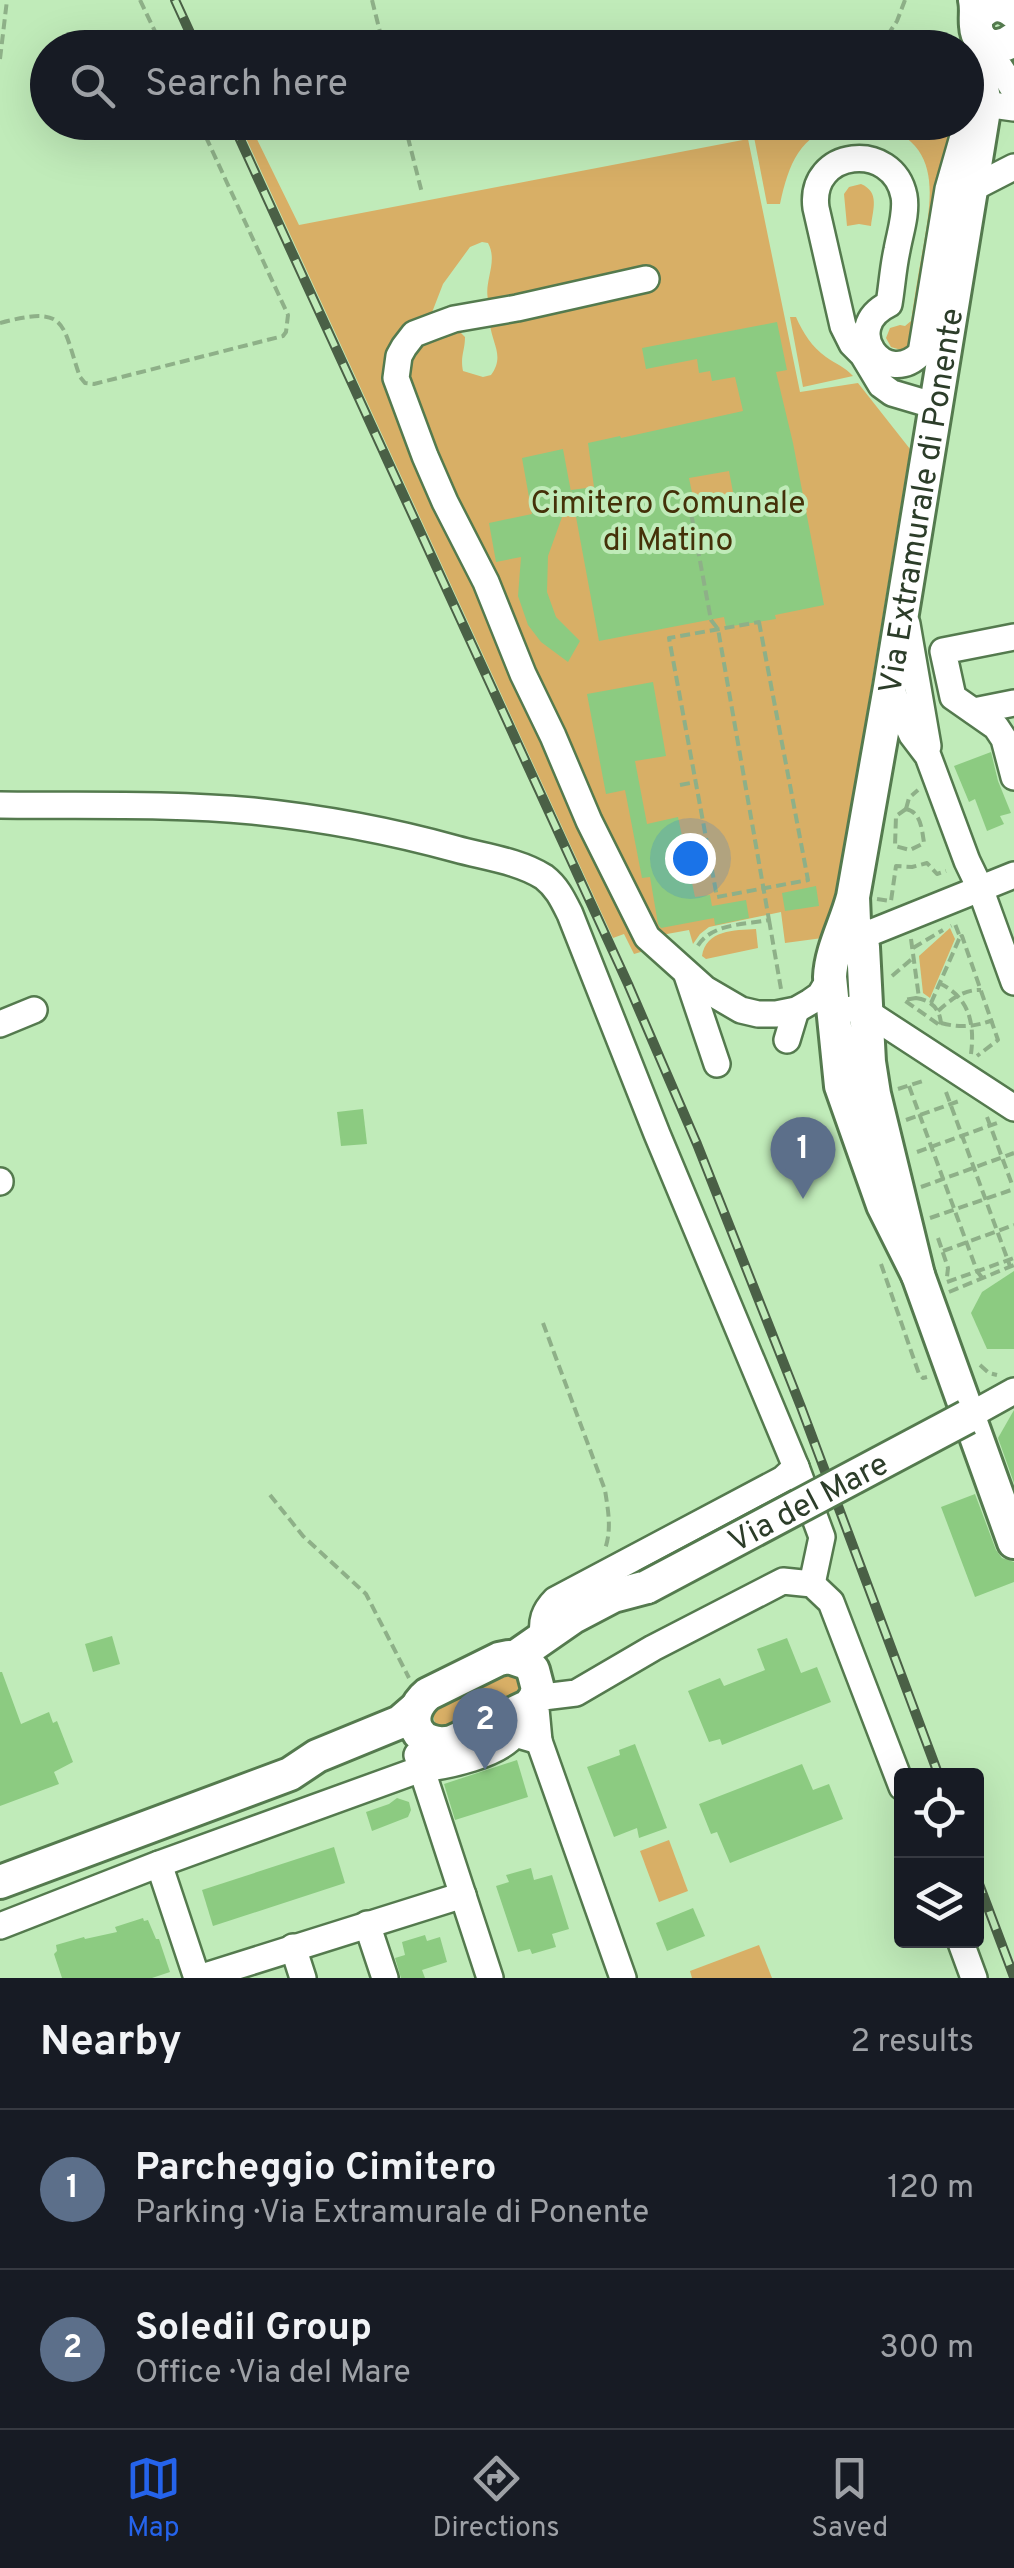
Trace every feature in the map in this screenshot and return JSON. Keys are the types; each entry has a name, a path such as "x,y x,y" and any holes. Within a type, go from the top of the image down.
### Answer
{"main road":[{"path":"1007,0 1014,12"},
{"path":"999,54 984,8 995,4 1014,12"},
{"name":"Via Extramurale di Ponente","path":"984,126 999,54"},
{"name":"Via Extramurale di Ponente","path":"930,1286 883,1205 841,1086 826,998 844,945 900,677 904,602 981,140"},
{"name":"Via Extramurale di Ponente","path":"844,945 863,947 874,1094 890,1161 967,1416 1014,1540"},
{"name":"Via del Mare","path":"0,1882 290,1774 321,1772 418,1732 442,1744 519,1731 529,1706 529,1678 543,1636 613,1596 647,1588 967,1416"},
{"name":"Via del Mare","path":"529,1678 566,1645 624,1612 647,1588"},
{"name":"Via del Mare","path":"418,1732 428,1694 499,1660 529,1678"}],"street":[{"path":"984,89 999,54"},
{"path":"936,406 892,394 881,384 866,351 869,322 880,308 889,304 905,206 898,179 887,165 865,158 843,160 828,168 814,194 839,305 852,344 866,351 882,360 893,364 910,362 921,353 948,189 962,140"},
{"path":"971,189 1014,167"},
{"path":"646,279 454,319 414,334 399,356 396,378 425,456 486,582 589,821 647,937 691,963 726,1004 741,1010 758,1014 791,1011 826,998 867,1014 1005,1115"},
{"path":"839,305 880,308"},
{"path":"1012,763 996,727 953,698 942,651 1014,637"},
{"path":"945,666 1014,652"},
{"path":"900,677 902,708 912,735 928,756 1014,982"},
{"path":"974,711 1014,703"},
{"path":"0,805 180,807 254,811 326,821 426,841 524,867 556,888 570,914 822,1537 812,1584"},
{"path":"844,945 1014,874"},
{"path":"691,963 716,1064"},
{"path":"0,1024 34,1010"},
{"path":"787,1040 791,1011"},
{"path":"967,1416 1014,1391"},
{"path":"543,1636 543,1617 556,1600 783,1479 796,1467"},
{"path":"529,1678 557,1697 576,1693 783,1581 812,1584 831,1602 895,1768"},
{"path":"519,1731 623,1978"},
{"path":"0,1926 159,1864 418,1732 490,1978"},
{"path":"159,1864 198,1978 463,1895"},
{"path":"368,1924 384,1978"},
{"path":"293,1947 303,1978"},
{"path":"963,1948 974,1978"}],"path":[{"path":"0,60 8,0"},
{"path":"140,0 154,30"},
{"path":"372,0 380,30"},
{"path":"892,30 904,0"},
{"path":"0,323 40,316 62,324 80,378 94,384 283,336 288,315 207,140"},
{"path":"409,140 422,193"},
{"path":"689,502 711,620 718,629 769,920 791,1011"},
{"path":"759,622 808,880 717,897 668,638 718,629 759,622"},
{"path":"680,785 696,782"},
{"path":"908,808 909,798 922,789"},
{"path":"897,804 908,808 917,816 924,844 910,850 894,846 896,816 908,808"},
{"path":"892,886 896,866 912,867 927,862 937,874"},
{"path":"691,963 701,940 712,930 769,920"},
{"path":"913,948 955,924 962,936 998,1040 976,1057 969,1059 973,1026 966,1005 940,982"},
{"path":"910,929 919,998"},
{"path":"931,1003 960,936"},
{"path":"938,1011 958,995 982,990"},
{"path":"919,998 938,1011 941,1026 904,1000 919,998"},
{"path":"941,1022 973,1026 993,1020"},
{"path":"898,1089 930,1078"},
{"path":"909,1086 983,1279"},
{"path":"944,1088 1011,1262"},
{"path":"904,1121 962,1100"},
{"path":"890,1161 990,1126 1005,1115"},
{"path":"925,1209 931,1220 1014,1190 987,1117"},
{"path":"916,1189 1014,1153"},
{"path":"942,1251 1014,1225"},
{"path":"930,1286 1011,1262"},
{"path":"930,1286 983,1279 1011,1262"},
{"path":"543,1323 605,1490 609,1514 603,1556"},
{"path":"270,1495 303,1536 366,1594 418,1732"}],"green space":[{"name":"Cimitero Comunale di Matino","path":"247,140 257,140 299,225 748,140 800,392 858,383 910,449 830,937 785,943 781,912 709,927 693,944 689,930 656,936 597,814 403,379 406,358 417,340 448,332 460,332 465,337 463,371 483,377 491,375 497,356 490,324 518,315 516,304 504,307 489,303 492,258 488,243 470,247 443,284 431,315 400,338 389,361 388,382 425,482 464,554 577,818 630,914 644,951 634,954 624,934 613,938"},
{"path":"755,140 810,140 792,164 780,204 767,204"},
{"path":"908,140 951,140 937,187 912,340 901,350 891,347 886,338 890,328 911,321 930,186 921,155"},
{"path":"861,184 873,196 871,226 847,226 844,194 849,187"},
{"path":"790,317 796,317 816,349 853,376 803,387"},
{"path":"950,928 955,939 930,998 923,993 919,956"},
{"path":"756,929 758,948 706,959 702,956 715,936"},
{"path":"508,1675 519,1679 517,1691 445,1727 435,1724 433,1714 437,1710"},
{"path":"669,1840 688,1891 659,1902 640,1851"},
{"path":"759,1945 772,1978 692,1978 690,1971"}],"building":[{"path":"777,322 787,370 776,372 824,605 775,615 776,619 726,627 724,617 599,641 571,490 594,487 588,443 743,411 735,377 712,381 710,371 699,373 697,359 646,369 642,348","holes":["729,471 735,503 696,512 689,478"]},
{"path":"563,449 571,492 548,556 547,592 556,617 580,641 568,662 541,642 528,625 518,596 521,557 496,562 489,523 532,514 522,458"},
{"path":"653,682 666,756 635,761 647,824 678,817 695,897 710,895 712,906 746,900 749,918 715,925 714,918 661,928 658,924 650,877 642,878 625,790 606,794 587,694"},
{"path":"991,752 1011,813 1000,816 1004,824 987,831 975,799 969,802 954,766"},
{"path":"816,886 819,906 785,911 782,893"},
{"path":"363,1109 367,1144 341,1146 337,1112"},
{"path":"1014,1271 1014,1349 987,1349 971,1313 982,1292"},
{"path":"1014,1410 1014,1483 998,1438"},
{"path":"975,1494 996,1550 1002,1558 1014,1562 1014,1582 975,1597 941,1507"},
{"path":"112,1636 120,1664 93,1672 85,1644"},
{"path":"787,1638 801,1673 817,1667 831,1702 722,1745 720,1739 709,1742 688,1691 720,1678 724,1686 765,1670 757,1649"},
{"path":"0,1672 21,1724 49,1712 53,1723 57,1721 73,1762 54,1772 59,1784 0,1806"},
{"path":"635,1744 667,1828 639,1838 637,1828 614,1837 587,1767 620,1755 619,1750"},
{"path":"517,1760 528,1797 455,1820 444,1784"},
{"path":"802,1764 813,1790 829,1784 843,1819 730,1863 717,1832 711,1834 699,1804"},
{"path":"397,1798 409,1802 408,1817 372,1831 366,1812"},
{"path":"334,1847 345,1883 213,1926 202,1890"},
{"path":"531,1868 534,1880 552,1875 569,1929 552,1934 556,1947 532,1954 530,1949 518,1952 496,1886 509,1882 506,1875"},
{"path":"693,1908 705,1936 667,1951 656,1923"},
{"path":"143,1918 159,1939 170,1972 152,1978 62,1978 54,1954 56,1945 117,1932 115,1927"},
{"path":"425,1935 427,1941 440,1937 447,1962 422,1970 425,1978 401,1978 395,1958 405,1955 402,1942"}],"railway":[{"path":"175,0 189,30"},
{"path":"240,140 628,984 697,1144 801,1407 936,1768"},
{"path":"984,1897 1014,1977"}],"place":[{"name":"Parcheggio Cimitero","path":"803,1199"},
{"name":"Soledil Group","path":"485,1770"}]}
